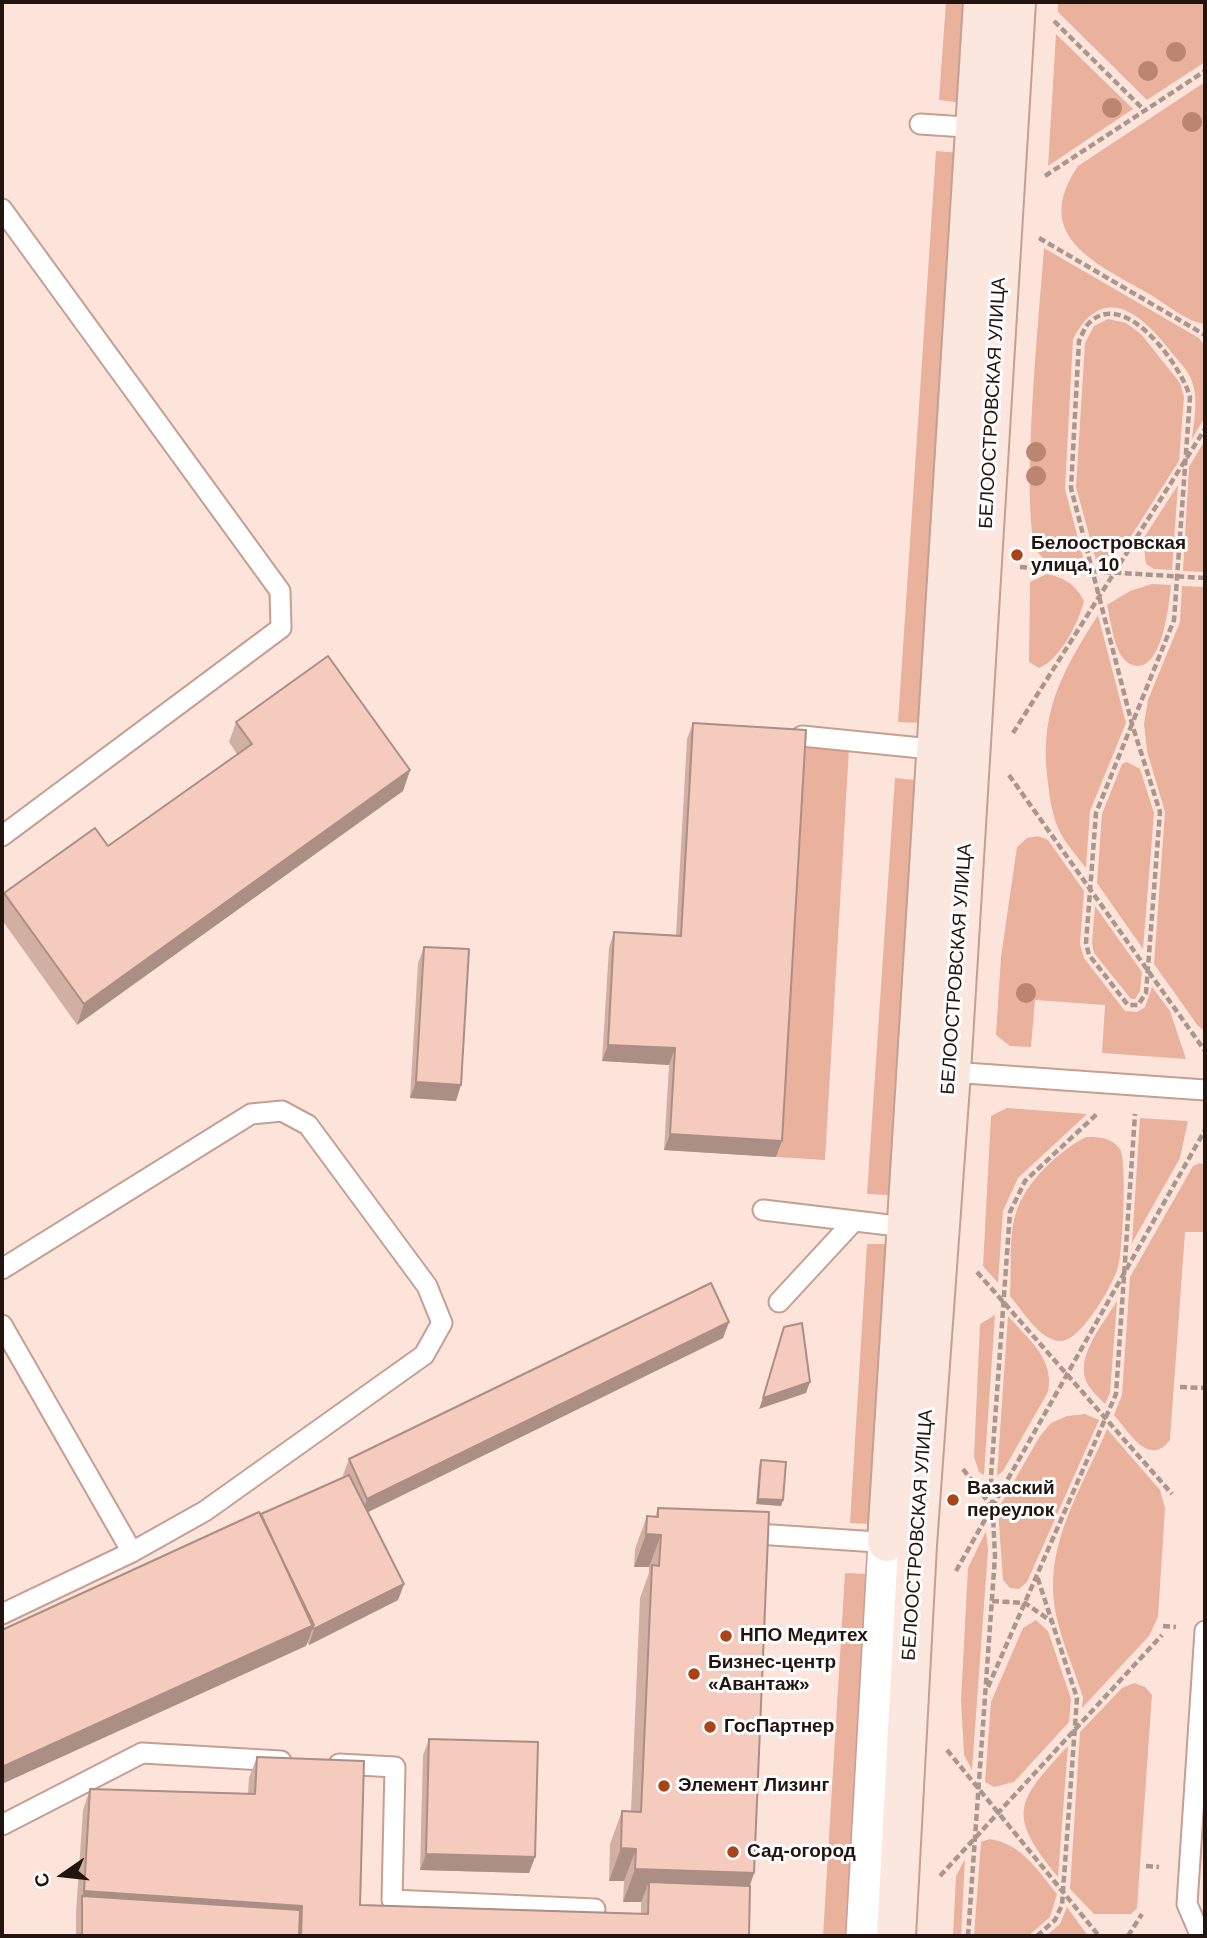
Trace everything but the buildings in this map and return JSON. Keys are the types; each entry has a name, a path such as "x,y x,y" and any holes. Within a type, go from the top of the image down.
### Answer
{"main road":[{"name":"БЕЛООСТРОВСКАЯ УЛИЦА","path":"923,1229 951,1072 970,749 992,129 984,2"},
{"name":"БЕЛООСТРОВСКАЯ УЛИЦА","path":"992,129 1032,8"},
{"name":"БЕЛООСТРОВСКАЯ УЛИЦА","path":"896,1936 902,1543 923,1229 970,749"}],"street":[{"name":"БЕЛООСТРОВСКАЯ УЛИЦА","path":"865,1936 902,1543"}],"lane":[{"path":"920,124 992,129"},
{"path":"2,209 280,591 281,628 2,836"},
{"path":"802,736 970,749"},
{"path":"951,1072 1205,1090"},
{"path":"2,1269 251,1114 282,1111 308,1125 427,1286 442,1323 424,1355 205,1511 132,1552 2,1614"},
{"path":"762,1210 923,1229"},
{"path":"779,1302 854,1221"},
{"path":"2,1325 132,1552"},
{"path":"757,1534 902,1543"},
{"path":"1205,1631 1186,1904 1199,1932 1205,1936"},
{"path":"2,1825 142,1753 395,1767 392,1900 595,1909"}],"path":[{"path":"1032,8 1144,111"},
{"path":"1039,180 1205,71"},
{"path":"1035,236 1205,335"},
{"path":"1093,572 1071,488 1079,341 1089,322 1107,313 1129,317 1146,330 1185,380 1189,397 1174,620 1132,724 1096,813 1086,943 1089,955 1128,1005 1138,1006 1146,993 1160,812 1132,724 1093,572"},
{"path":"970,749 1099,597 1205,429"},
{"path":"1016,567 1205,578"},
{"path":"1004,768 1205,1051"},
{"path":"968,1936 995,1556 991,1476 1010,1212 1025,1181 1104,1107"},
{"path":"986,1691 1116,1394 1135,1110"},
{"path":"956,1571 1205,1130"},
{"path":"975,1269 1172,1494"},
{"path":"1180,1387 1205,1388"},
{"path":"962,1468 993,1507"},
{"path":"1037,1575 1077,1698 1063,1892 1055,1920 1037,1936"},
{"path":"992,1601 1025,1603 1052,1622"},
{"path":"939,1878 1162,1635"},
{"path":"946,1749 1099,1936"},
{"path":"1128,1936 1142,1914"}],"shaded area":[{"path":"946,2 969,2 962,103 939,100"},
{"path":"1058,2 1205,2 1205,62 1147,100 1058,12"},
{"path":"1056,34 1133,109 1048,166"},
{"path":"1205,82 1205,324 1184,316 1091,259 1065,230 1061,212 1065,191 1078,166"},
{"path":"936,151 959,153 921,723 898,722"},
{"path":"1044,248 1199,338 1205,346 1205,417 1192,439 1195,401 1191,379 1181,363 1145,323 1120,309 1108,308 1096,312 1084,322 1073,339 1065,489 1085,565 1049,561 1039,554 1033,535 1030,458"},
{"path":"1108,319 1126,323 1141,334 1180,383 1184,397 1179,461 1126,544 1097,564 1076,487 1085,343 1094,326"},
{"path":"1205,440 1205,572 1183,571 1189,467"},
{"path":"1178,485 1172,570 1154,569 1146,564 1143,539"},
{"path":"1047,574 1069,583 1084,601 1078,619 1061,649 1047,664 1039,668 1029,662 1030,582"},
{"path":"1152,584 1171,585 1166,619 1159,646 1153,656 1146,664 1137,666 1128,662 1120,653 1107,605 1130,591"},
{"path":"1182,586 1205,587 1205,1031 1198,1026 1154,964 1165,812 1147,751 1144,724 1148,700 1180,622"},
{"path":"1098,615 1126,723 1090,811 1086,868 1056,822 1047,775 1046,751 1047,730 1057,691"},
{"path":"800,746 849,749 825,1160 776,1157"},
{"path":"1127,762 1140,769 1154,813 1143,949 1097,883 1102,814 1122,764"},
{"path":"895,778 915,780 888,1195 867,1194"},
{"path":"1038,836 1048,840 1084,891 1080,944 1084,958 1125,1011 1137,1012 1145,1007 1152,987 1170,1011 1186,1059 1102,1053 1105,1005 1035,1000 1031,1047 1010,1046 996,1035 1001,957 1017,847 1027,838"},
{"path":"1095,906 1142,972 1140,991 1135,999 1131,999 1094,953 1092,943"},
{"path":"1007,1108 1087,1114 1018,1178 1003,1211 998,1283 983,1266 991,1116"},
{"path":"1140,1118 1188,1121 1180,1158 1132,1243"},
{"path":"1086,1137 1113,1142 1120,1149 1122,1156 1124,1206 1120,1258 1115,1275 1087,1322 1069,1339 1053,1340 1039,1330 1010,1296 1012,1232 1020,1201 1035,1179 1054,1159"},
{"path":"1200,1163 1205,1165 1205,1232 1185,1232 1170,1440 1162,1448 1147,1449 1133,1438 1114,1415 1122,1395 1130,1277 1193,1166"},
{"path":"867,1244 886,1244 869,1524 850,1523"},
{"path":"1117,1301 1110,1393 1105,1404 1087,1383 1084,1362 1092,1340"},
{"path":"995,1315 984,1475 979,1472 974,1457 980,1324"},
{"path":"1008,1316 1038,1350 1048,1369 1049,1380 1048,1392 1003,1471 997,1476"},
{"path":"1085,1414 1099,1420 1027,1582 1019,1589 1010,1588 1003,1580 998,1509 1040,1436 1051,1423 1067,1416"},
{"path":"1107,1429 1160,1490 1165,1508 1158,1617 1149,1636 1082,1708 1083,1697 1056,1615 1054,1566 1064,1526"},
{"path":"986,1531 988,1550 972,1770 964,1755 961,1700 968,1568"},
{"path":"845,1573 869,1574 847,1936 823,1936"},
{"path":"1036,1620 1048,1631 1071,1699 1069,1722 1014,1782 994,1787 985,1782 991,1702 1023,1628"},
{"path":"1134,1683 1145,1687 1152,1695 1137,1908 1131,1914 1094,1914 1070,1889 1080,1732 1122,1688"},
{"path":"1068,1746 1058,1877 1030,1838 1024,1809 1028,1795 1037,1781"},
{"path":"990,1839 1011,1846 1020,1853 1057,1894 1050,1917 1028,1936 974,1936 981,1842"},
{"path":"965,1859 961,1936 953,1936 956,1876"},
{"path":"1067,1907 1088,1936 1046,1936 1060,1924"}],"place":[{"name":"Белоостровская улица, 10","path":"1017,555"},
{"name":"Вазаский переулок","path":"953,1500"},
{"name":"НПО Медитех","path":"726,1636"},
{"name":"Бизнес-центр «Авантаж»","path":"694,1674"},
{"name":"ГосПартнер","path":"710,1727"},
{"name":"Элемент Лизинг","path":"664,1786"},
{"name":"Сад-огород","path":"733,1852"}]}
